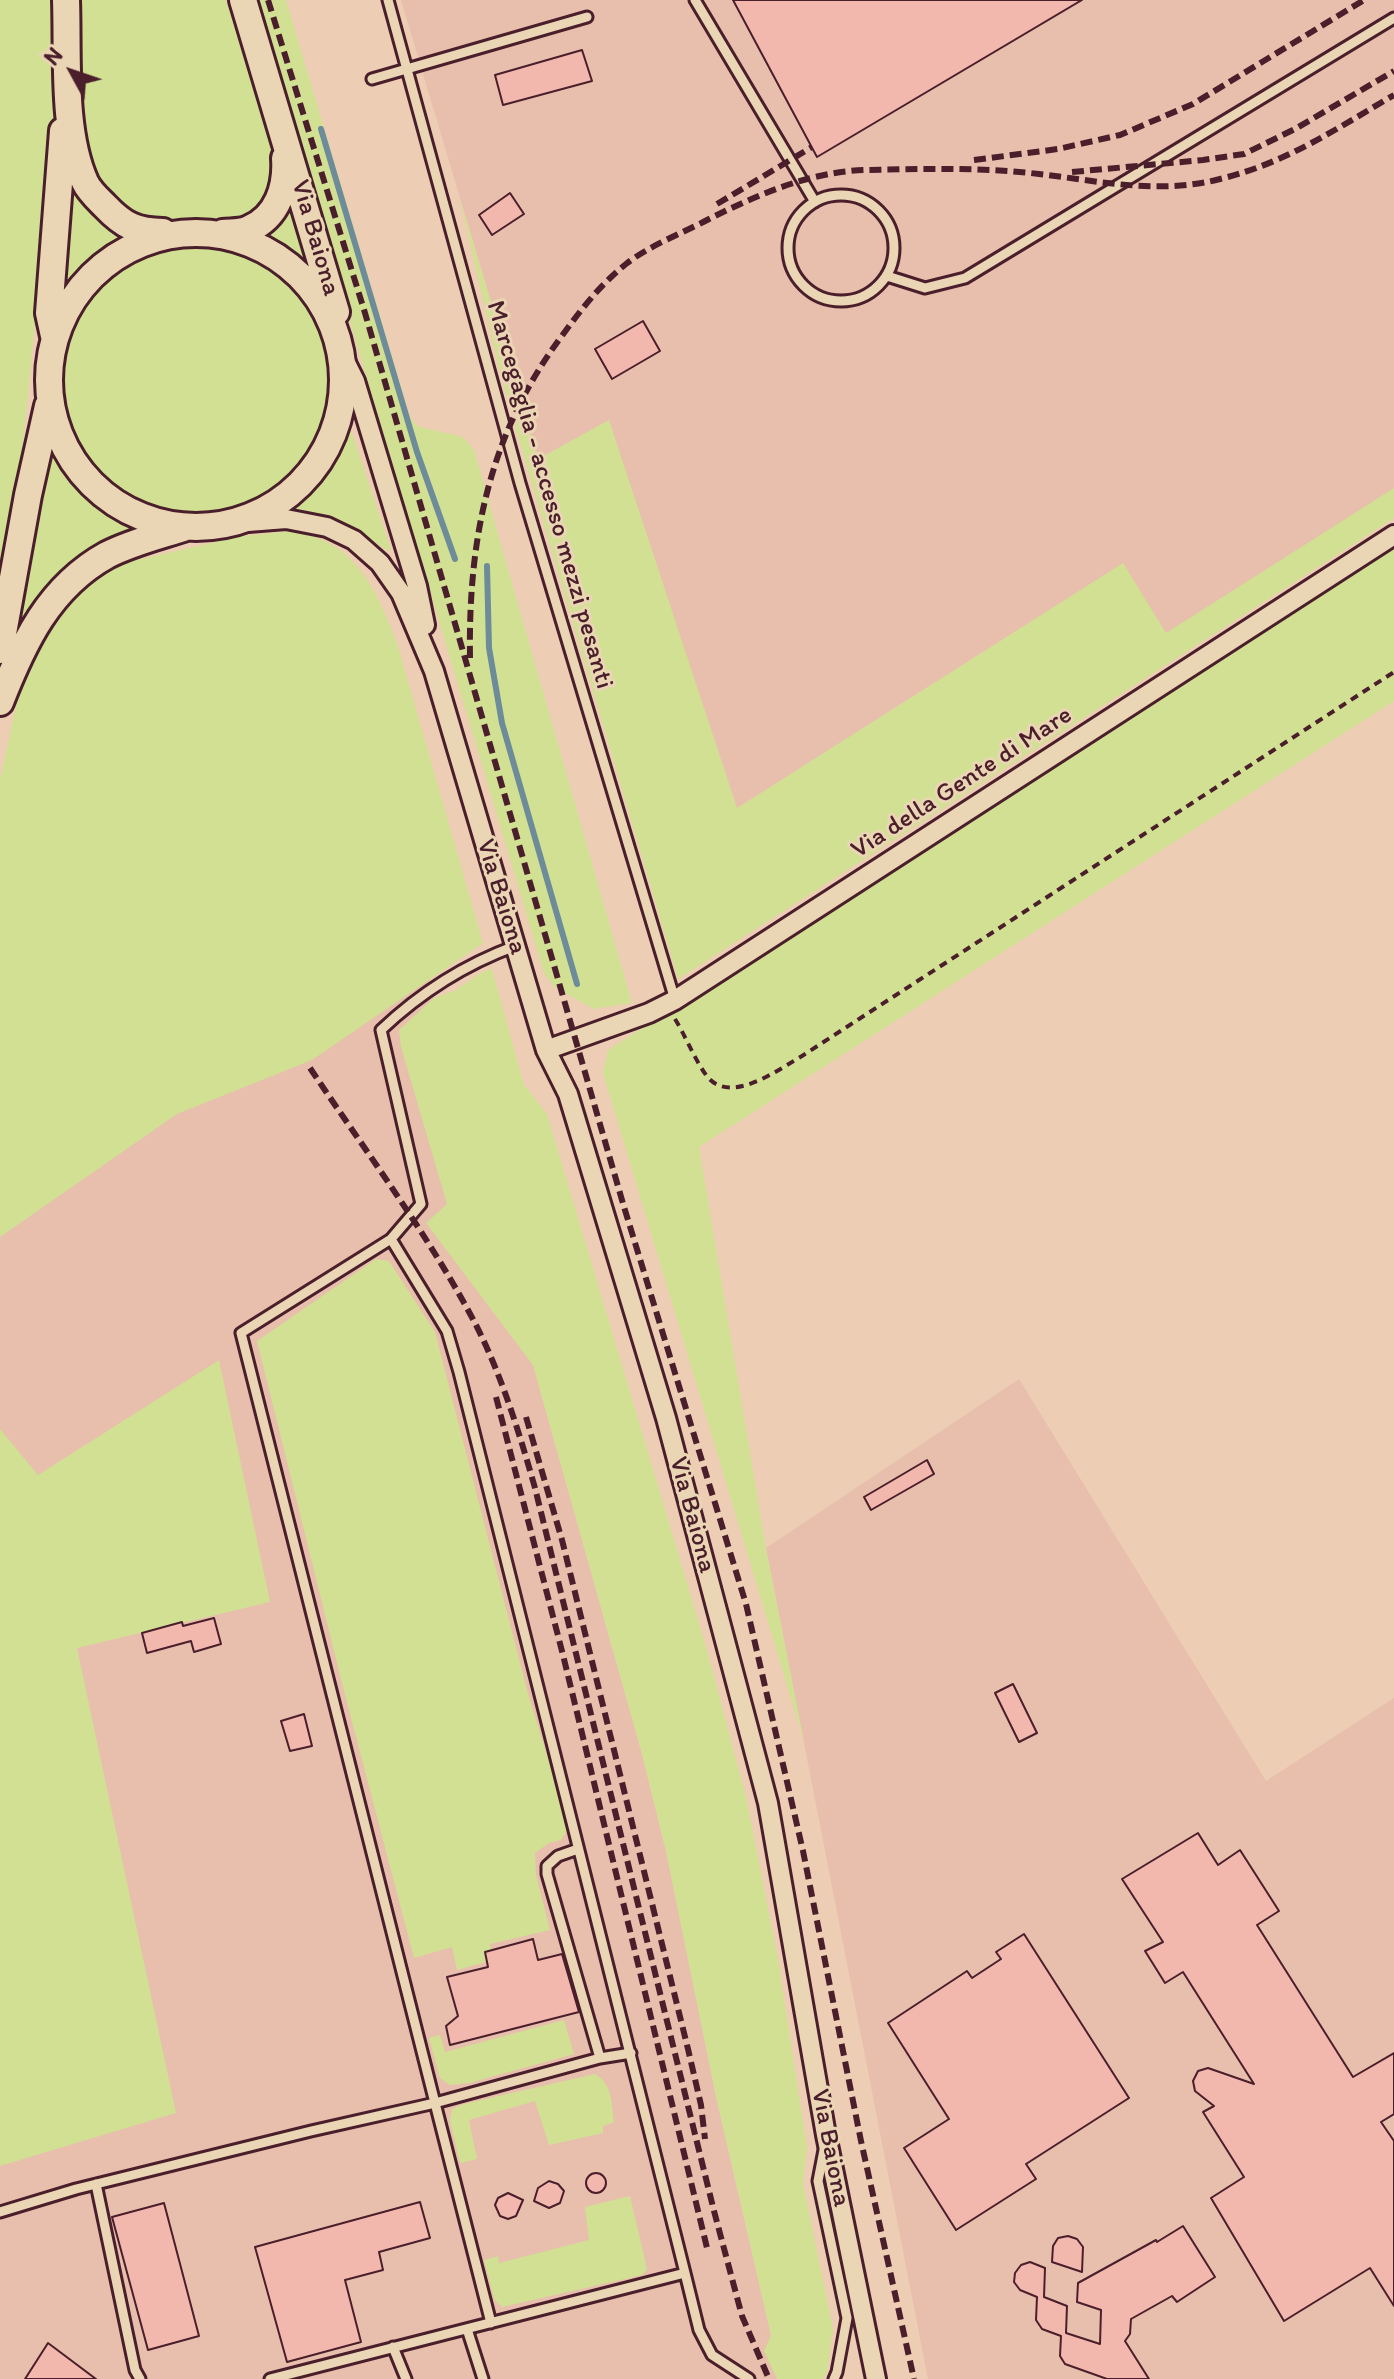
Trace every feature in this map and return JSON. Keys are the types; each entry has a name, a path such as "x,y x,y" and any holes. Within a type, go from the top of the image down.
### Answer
{"main road":[{"path":"66,0 69,96 75,154 86,186 116,218 141,232 187,232 221,233 263,247 298,272 325,306 342,352 343,400 331,441 307,477 274,505 235,523 209,528 183,528 144,519 109,501 81,474 60,440 49,402 48,369 54,336 74,296 104,263 143,241 187,232"},
{"name":"Via Baiona","path":"243,0 337,315 342,352"},
{"path":"54,336 49,313 60,149 69,96"},
{"name":"Via Baiona","path":"221,233 248,230 275,207 282,195 286,177 283,130"},
{"path":"0,650 28,495 49,402"},
{"path":"0,702 18,656 41,614 67,583 108,555 183,528"}],"street":[{"name":"Via Baiona","path":"342,352 355,381 417,586 434,671 546,1050 568,1094 666,1418 768,1803 826,2135 876,2379"},
{"name":"Via Baiona","path":"235,523 286,519 327,527 354,540 380,563 401,593 434,671"},
{"name":"Via della Gente di Mare","path":"546,1050 670,1002 1394,535"}],"lane":[{"name":"Marcegaglia - accesso mezzi pesanti","path":"388,0 520,483 670,1002"},
{"path":"695,0 815,202"},
{"path":"372,79 587,17"},
{"path":"887,276 925,288 965,278 1394,18"},
{"path":"845,195 860,198 874,206 884,217 894,246 887,276 876,289 847,301 831,301 803,285 791,265 789,241 793,226 802,212 815,202 845,195"},
{"path":"491,2323 241,1333 391,1239 421,1204 381,1030 406,1007 486,957 515,946"},
{"path":"391,1239 447,1331 459,1372 699,2330 712,2355 749,2379"},
{"path":"578,1849 558,1856 547,1866 547,1874 600,2058"},
{"path":"0,2212 96,2184 435,2103 600,2058 631,2053"},
{"path":"826,2135 818,2181 847,2318 834,2379"},
{"path":"96,2184 135,2370 140,2379"},
{"path":"270,2379 685,2273"},
{"path":"467,2329 483,2379"},
{"path":"393,2347 406,2379"}],"path":[{"path":"670,1002 708,1078 732,1089 756,1082 802,1056 1394,672"}],"shaded area":[{"path":"401,0 1394,0 1394,494 722,923 612,707"},
{"path":"397,860 642,1754 666,1851 717,2101 771,2335 795,2379 0,2379 0,1177"},
{"path":"1019,1379 1266,1781 1394,1698 1394,2379 928,2379 766,1548"}],"green space":[{"path":"0,0 54,0 55,123 18,493 0,597"},
{"path":"79,0 226,0 273,155 273,176 261,206 250,217 234,223 155,223 136,218 96,181 80,138"},
{"path":"254,0 286,0 410,417 417,426 463,437 474,450 632,1003 594,1009 554,987 544,973"},
{"path":"70,178 128,237 96,253 56,295"},
{"path":"459,196 516,386 509,402 501,377"},
{"path":"292,203 314,278 291,256 264,240"},
{"path":"195,245 234,251 258,261 280,276 298,294 313,316 323,340 329,379 323,418 313,442 298,464 280,482 258,497 234,507 195,513 156,507 132,497 110,482 92,464 77,442 67,418 61,379 67,340 77,316 92,294 110,276 132,261 156,251"},
{"path":"523,411 538,459 609,420 737,808 1123,563 1166,633 1394,488 1394,518 678,979 515,426"},
{"path":"345,416 391,550 388,551 326,516 284,510 322,466"},
{"path":"46,438 66,471 88,495 115,513 150,529 76,561 54,578 20,622"},
{"path":"292,531 319,539 351,559 379,600 398,646 483,943 312,1060 177,1114 0,1237 0,780 25,664 48,622 74,593 115,565 242,536"},
{"path":"1394,547 1394,701 699,1147 766,1548 804,1742 603,1073 608,1050"},
{"path":"492,969 524,1085 547,1114 706,1647 746,1797 778,1960 807,2147 803,2183 833,2329 827,2372 823,2379 777,2379 764,2351 771,2335 717,2101 666,1851 642,1754 533,1365 426,1223 447,1204 401,1047 399,1030 434,998 454,991"},
{"path":"376,1259 389,1261 435,1332 527,1690 569,1828 561,1840 549,1843 535,1853 536,1875 550,1930 490,1944 493,1960 457,1970 452,1947 414,1958 257,1341"},
{"path":"219,1360 270,1602 77,1648 176,2113 0,2166 0,1429 38,1475"},
{"path":"564,2020 574,2054 469,2083 450,2085 440,2078 429,2038 440,2035 445,2052"},
{"path":"595,2074 608,2089 614,2122 603,2126 603,2133 549,2145 535,2101 469,2120 477,2159 460,2163 450,2121 452,2109"},
{"path":"630,2196 647,2269 642,2275 502,2307 494,2299 484,2260 498,2256 499,2263 589,2240 585,2207"}],"building":[{"path":"733,0 1082,0 817,157"},
{"path":"582,50 592,81 503,105 495,75"},
{"path":"510,193 524,214 492,235 479,215"},
{"path":"643,321 660,351 612,379 595,349"},
{"path":"927,1460 934,1474 871,1510 864,1497"},
{"path":"214,1618 221,1644 194,1652 191,1641 147,1653 142,1633 182,1622 183,1626"},
{"path":"1013,1684 1037,1733 1019,1742 995,1693"},
{"path":"304,1714 312,1746 290,1751 281,1721"},
{"path":"1198,1833 1218,1865 1240,1850 1279,1911 1257,1925 1353,2077 1394,2053 1394,2114 1381,2122 1394,2141 1394,2306 1370,2268 1284,2321 1211,2198 1244,2177 1203,2112 1214,2106 1195,2091 1193,2081 1198,2071 1208,2068 1254,2084 1183,1972 1165,1983 1145,1951 1163,1942 1122,1879"},
{"path":"1024,1934 1129,2098 1026,2164 1036,2179 956,2230 904,2148 949,2119 888,2023 967,1971 972,1978 1001,1959 996,1952"},
{"path":"533,1939 538,1960 562,1954 579,2012 450,2045 446,2026 458,2016 447,1977 488,1967 485,1952"},
{"path":"596,2173 603,2176 606,2183 603,2190 596,2193 589,2190 586,2183 589,2176"},
{"path":"549,2181 558,2184 564,2191 560,2203 549,2208 534,2201 538,2188"},
{"path":"508,2193 523,2200 516,2216 508,2219 500,2216 495,2205 498,2198"},
{"path":"420,2202 430,2238 379,2252 383,2270 345,2280 361,2342 287,2362 255,2247"},
{"path":"164,2203 199,2336 148,2350 112,2217"},
{"path":"1183,2226 1215,2277 1177,2302 1172,2296 1131,2319 1130,2334 1125,2341 1149,2379 1107,2379 1065,2364 1060,2356 1061,2336 1042,2329 1036,2320 1037,2297 1020,2290 1014,2282 1015,2273 1021,2265 1030,2262 1045,2268 1044,2297 1067,2306 1066,2333 1100,2344 1101,2310 1077,2302 1078,2283"},
{"path":"1068,2236 1077,2239 1083,2247 1082,2272 1052,2262 1053,2246 1058,2238"},
{"path":"48,2343 96,2379 25,2379"}],"waterway":[{"path":"321,129 417,452 455,559"},
{"path":"487,566 489,648 502,723 577,984"}],"railway":[{"path":"268,0 365,313 624,1207 746,1604 803,1851 861,2141 914,2379"},
{"path":"974,160 1058,149 1120,135 1193,104 1364,0"},
{"path":"1072,172 1244,154 1295,129 1394,71"},
{"path":"470,658 470,613 479,528 501,447 518,408 564,333 600,288 645,251 765,193 803,180 844,172 995,170 1107,183 1152,186 1197,184 1267,164 1331,132 1394,95"},
{"path":"717,204 812,147"},
{"path":"310,1068 417,1225 457,1290 485,1343 509,1404 535,1488 714,2211 742,2316 769,2379"},
{"path":"496,1397 563,1655 708,2252"},
{"path":"526,1417 562,1540 688,2049 705,2139"}]}
